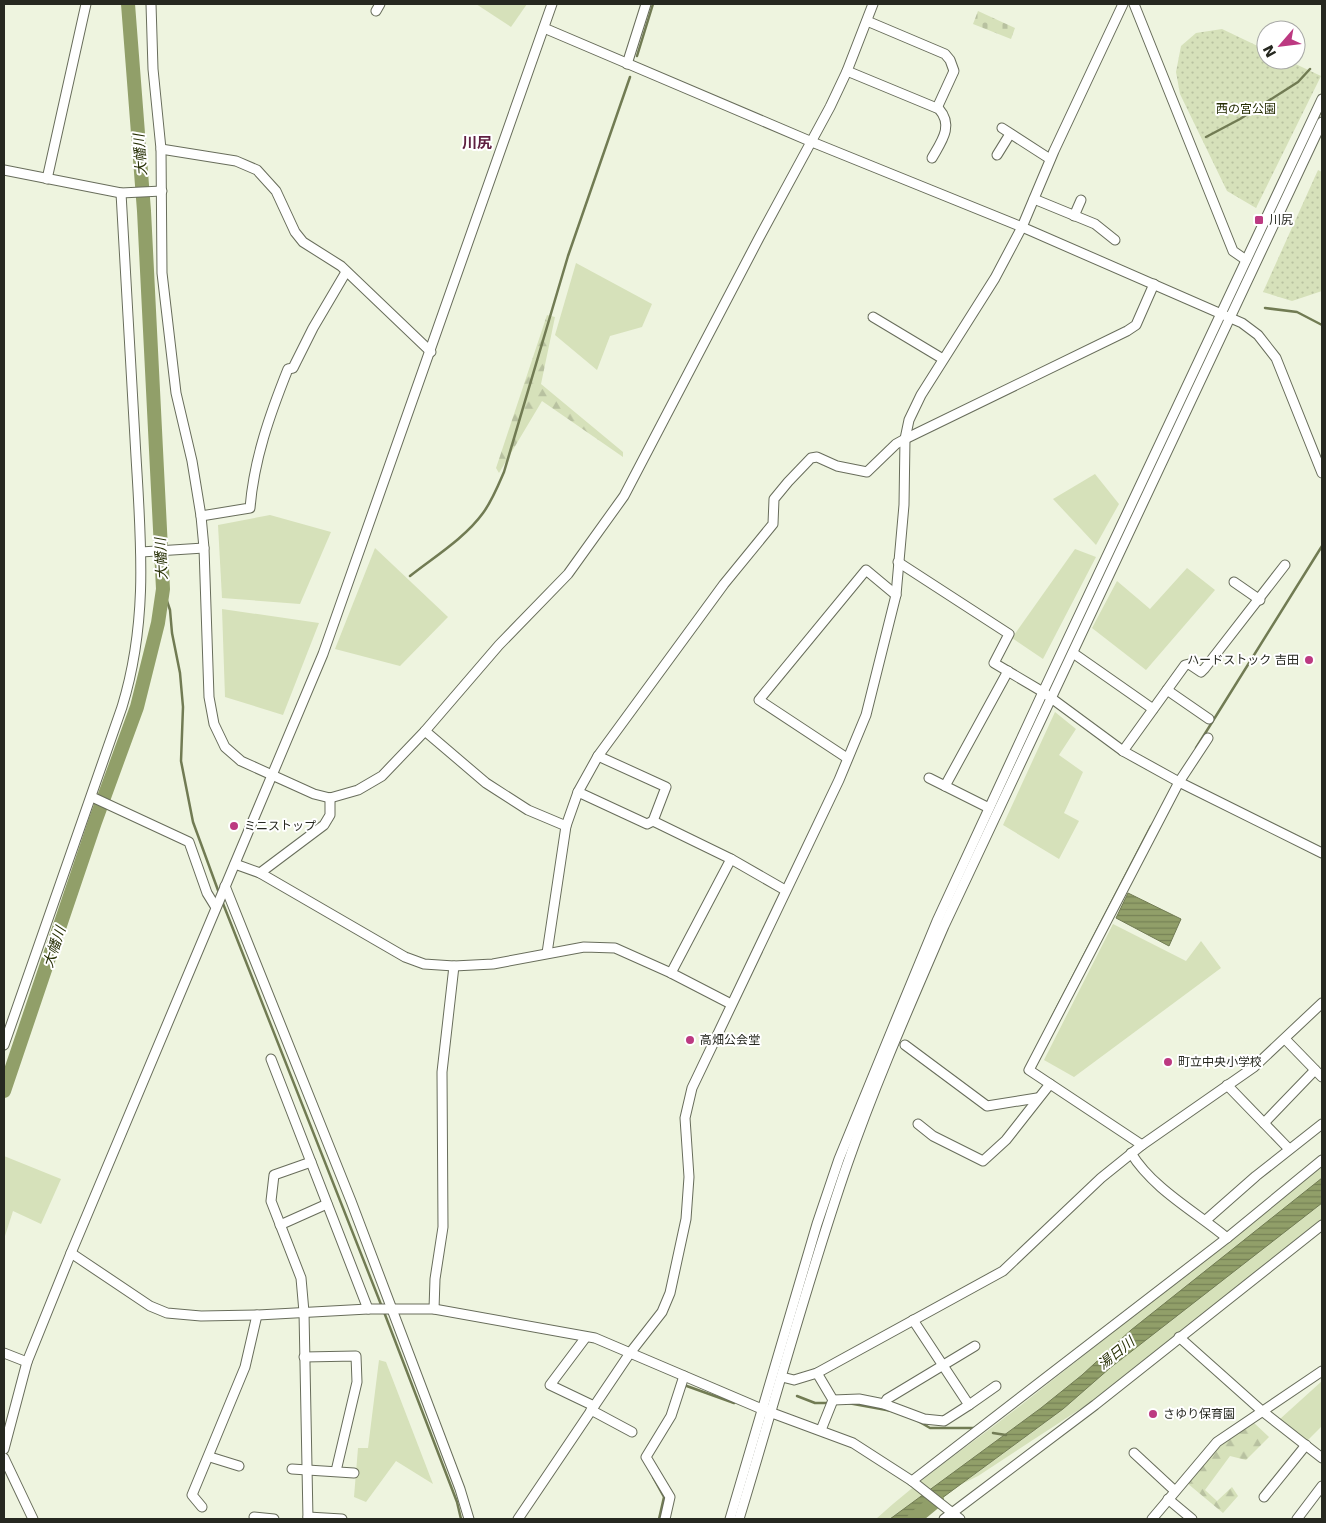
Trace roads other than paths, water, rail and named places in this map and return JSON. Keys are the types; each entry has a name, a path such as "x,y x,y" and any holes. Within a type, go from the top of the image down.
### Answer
{"street":[{"path":"47,179 86,4"},
{"path":"151,4 153,69 161,149 158,191 162,273 176,393 192,461 201,516 204,548 209,697 214,724 225,747 241,761 314,794 330,798 358,790 382,776 425,731 499,645 568,574 624,496 759,238 812,142 847,71 873,4"},
{"path":"4,1449 28,1362 71,1253 216,904 235,864 323,654 431,352 552,4"},
{"path":"627,64 646,4"},
{"path":"518,1519 630,1353 662,1312 670,1293 686,1219 689,1177 685,1118 697,1074 866,714 896,595 904,505 905,439 908,420 943,359 995,278 1022,227 1050,159 1123,4"},
{"path":"1134,4 1233,251 1246,260"},
{"path":"867,21 945,54 950,60 954,71 937,108"},
{"path":"544,28 812,142 1022,227 1154,284 1252,330 1268,345 1284,377 1322,473"},
{"path":"847,71 937,108 946,116 947,130 932,158"},
{"path":"739,1519 818,1224 839,1159 937,921 1322,98"},
{"path":"730,1519 782,1377 845,1171 901,1027 944,926 1322,122"},
{"path":"1002,128 1050,159"},
{"path":"996,155 1010,134"},
{"path":"161,149 236,161 257,170 276,191 295,232 303,242 341,266 431,352"},
{"path":"4,170 121,193 158,191"},
{"path":"4,1045 92,796 133,673 139,635 141,552 121,193"},
{"path":"1034,199 1095,224 1115,240"},
{"path":"1074,216 1080,200"},
{"path":"201,516 250,508 252,480 268,422 288,369 293,368 313,328 346,272"},
{"path":"547,953 566,826 578,792 598,756 724,584 772,524 774,499 788,482 811,458 817,457 837,466 867,472 896,444 905,439 1127,331 1136,325 1154,284"},
{"path":"873,317 943,359"},
{"path":"141,552 204,548"},
{"path":"898,562 1009,634 994,663 1043,692 1123,752 1178,782 1322,853"},
{"path":"1123,752 1185,665 1189,664 1202,672 1260,600 1285,565"},
{"path":"847,758 758,700 866,570 896,595"},
{"path":"1234,582 1260,600"},
{"path":"1073,653 1153,709"},
{"path":"945,786 1008,671"},
{"path":"1168,690 1209,719"},
{"path":"425,731 486,783 528,810 566,826"},
{"path":"1142,1144 1029,1070 1178,782 1208,738"},
{"path":"578,792 646,824 653,821 666,787 598,756"},
{"path":"929,778 989,808"},
{"path":"92,796 189,842 207,893 216,904"},
{"path":"260,873 324,825 330,815 330,798"},
{"path":"653,821 731,860 785,890"},
{"path":"671,973 731,860"},
{"path":"235,864 260,873 404,957 424,964 454,966 493,964 584,947 614,948 671,973 731,1004"},
{"path":"224,888 390,1308 460,1490 468,1519"},
{"path":"434,1309 435,1279 443,1227 442,1072 454,966"},
{"path":"782,1377 794,1380 817,1373 1003,1271 1101,1178 1142,1144 1254,1067 1322,1003"},
{"path":"1285,1039 1322,1077"},
{"path":"905,1045 987,1106 1036,1098"},
{"path":"272,1059 327,1204 371,1309"},
{"path":"1264,1123 1315,1070"},
{"path":"918,1124 933,1136 983,1161 1006,1140 1036,1098 1050,1084"},
{"path":"1227,1085 1289,1149"},
{"path":"1206,1220 1289,1149 1322,1124"},
{"path":"1131,1153 1139,1166 1161,1186 1227,1238"},
{"path":"913,1482 1227,1238 1322,1160"},
{"path":"312,1162 274,1176 271,1201 301,1278 304,1312 308,1518 342,1519"},
{"path":"280,1225 327,1204"},
{"path":"948,1515 1096,1405 1322,1225"},
{"path":"71,1253 150,1306 167,1314 201,1316 257,1315 390,1308 434,1309 540,1326 586,1337 630,1353 768,1411 853,1443 913,1482 948,1515 960,1519"},
{"path":"202,1507 192,1495 210,1457 245,1367 257,1315"},
{"path":"913,1320 969,1406"},
{"path":"586,1337 550,1385 632,1432"},
{"path":"1179,1337 1262,1411 1322,1458"},
{"path":"884,1404 887,1399 975,1346"},
{"path":"4,1353 28,1362"},
{"path":"304,1357 356,1356 356,1382 336,1471"},
{"path":"1152,1519 1217,1442 1322,1372"},
{"path":"817,1373 833,1400"},
{"path":"665,1519 670,1497 649,1461 671,1416 684,1376"},
{"path":"833,1400 859,1399 884,1404 924,1419 944,1421 969,1406 996,1386"},
{"path":"821,1430 833,1400"},
{"path":"1264,1497 1306,1445"},
{"path":"1134,1453 1175,1491"},
{"path":"210,1457 239,1466"},
{"path":"4,1458 33,1519"},
{"path":"292,1469 354,1473"},
{"path":"1297,1519 1322,1486"},
{"path":"1168,1499 1192,1519"},
{"path":"254,1517 274,1519"}],"water":[{"path":"1128,893 1181,919 1169,946 1116,918"},
{"path":"1322,1178 1322,1203 1110,1368 1063,1409 912,1519 890,1519 1041,1408 1082,1375 1131,1330"}],"waterway":[{"name":"大幡川","path":"4,1091 95,822 137,707 158,623 163,589 144,211 128,4"},
{"path":"637,56 653,4"},
{"path":"1206,137 1240,119 1298,82 1310,69"},
{"path":"410,576 449,547 476,522 489,504 504,472 568,256 630,77"},
{"path":"1265,308 1297,312 1322,325"},
{"path":"1196,748 1322,546"},
{"path":"163,589 170,610 172,633 180,673 183,707 181,761 193,822 219,893"},
{"path":"1050,1021 1151,826"},
{"path":"222,901 382,1307"},
{"path":"384,1312 457,1502 461,1519"},
{"path":"684,1385 734,1403"},
{"path":"797,1396 815,1403 827,1403"},
{"path":"848,1403 892,1411"},
{"path":"918,1421 930,1428 976,1428"},
{"path":"993,1433 1006,1435"},
{"path":"653,1477 664,1497 659,1519"},
{"name":"湯日川","path":"914,1519 937,1500"}],"place":[{"name":"川尻","path":"1259,220"},
{"name":"ハードストック 吉田","path":"1309,660"},
{"name":"ミニストップ","path":"234,826"},
{"name":"高畑公会堂","path":"690,1040"},
{"name":"町立中央小学校","path":"1168,1062"},
{"name":"さゆり保育園","path":"1153,1414"}],"district":[{"name":"川尻","path":"477,143"}],"park label":[{"name":"西の宮公園","path":"1246,109"}]}
